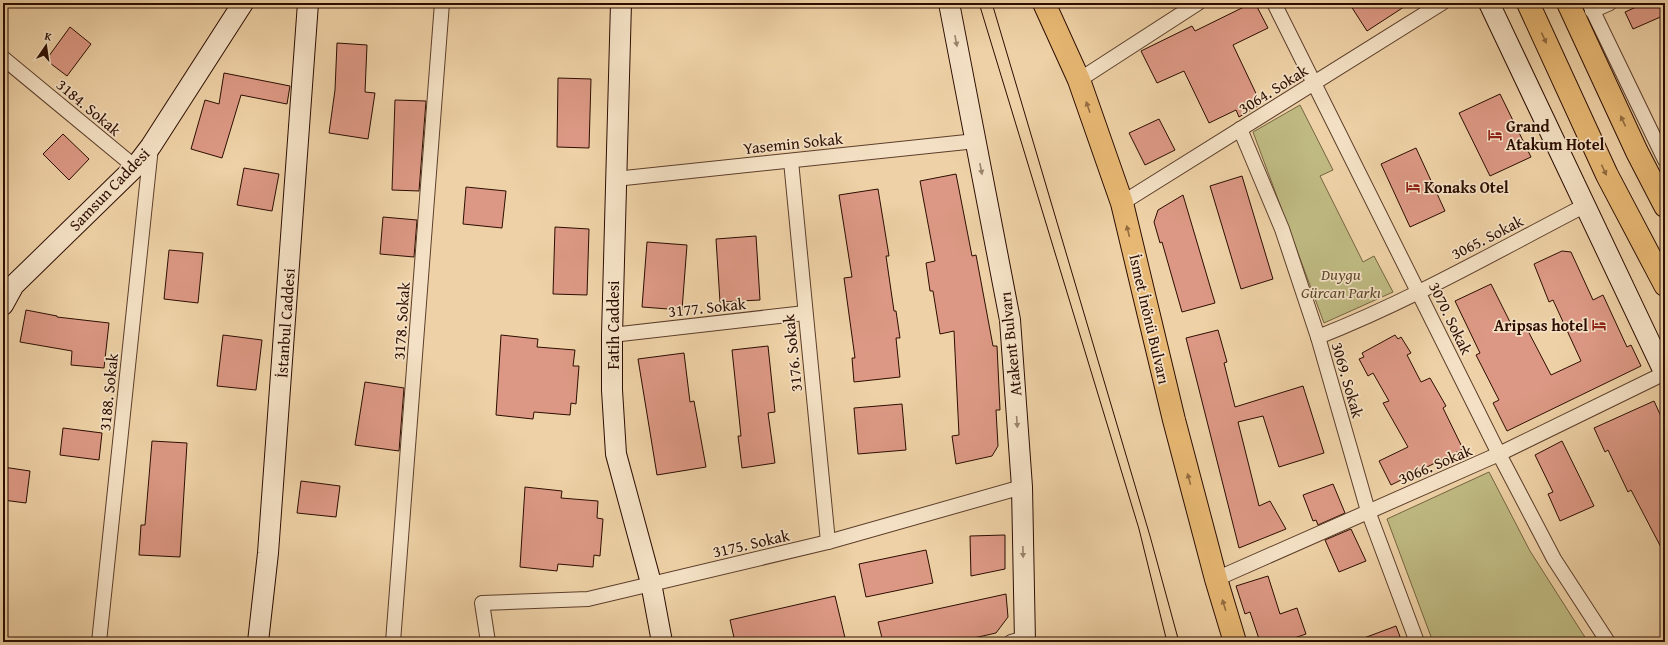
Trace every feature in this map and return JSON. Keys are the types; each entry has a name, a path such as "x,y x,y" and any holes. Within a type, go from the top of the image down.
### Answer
{"main road":[{"name":"İsmet İnönü Bulvarı","path":"1044,3 1079,80 1122,203 1174,420 1216,579 1235,642"},
{"path":"1528,3 1607,175 1665,286"},
{"path":"1568,3 1653,144 1665,206"}],"street":[{"name":"Samsun Caddesi","path":"3,306 9,282 135,167 151,146 243,3"},
{"name":"İstanbul Caddesi","path":"258,642 268,553 308,3"},
{"name":"3178. Sokak","path":"393,642 442,3"},
{"name":"Fatih Caddesi","path":"621,3 615,179 612,335 612,390 616,454 651,583 662,642"},
{"name":"Atakent Bulvarı","path":"949,3 1010,320 1022,487 1020,641"},
{"path":"1079,80 1198,3"},
{"name":"3070. Sokak","path":"1274,3 1316,83 1499,454 1554,559 1608,642"},
{"name":"3064. Sokak","path":"1122,203 1442,3"},
{"path":"1489,3 1584,206 1665,373"},
{"path":"1610,3 1590,7 1653,144 1665,160"},
{"name":"3184. Sokak","path":"3,58 135,167"},
{"name":"3069. Sokak","path":"1240,129 1282,229 1318,338 1368,511 1417,642"},
{"name":"Yasemin Sokak","path":"615,179 976,141"},
{"name":"3188. Sokak","path":"99,642 151,146"},
{"name":"3176. Sokak","path":"791,161 828,542"},
{"name":"3065. Sokak","path":"1318,338 1354,323 1419,291 1584,206"},
{"name":"3177. Sokak","path":"612,335 805,313"},
{"name":"3066. Sokak","path":"1216,579 1499,454 1665,373"},
{"name":"3175. Sokak","path":"488,642 482,603 588,599 828,542 1022,487"}],"green space":[{"name":"Duygu Gürcan Parkı","path":"1300,105 1333,170 1320,176 1363,262 1374,256 1393,292 1324,323 1253,132"},
{"path":"1489,472 1530,551 1588,642 1433,642 1387,519"}],"building":[{"path":"1252,3 1255,3 1268,28 1233,45 1261,104 1239,117 1236,110 1209,123 1184,71 1157,83 1141,51 1192,26 1195,31"},
{"path":"1349,3 1410,3 1367,31"},
{"path":"1645,3 1665,3 1665,15 1633,29 1625,12"},
{"path":"70,27 91,44 67,76 46,60"},
{"path":"337,43 367,45 365,92 375,93 368,139 329,133 335,90"},
{"path":"224,73 290,86 287,104 241,95 222,158 191,149 205,100 219,104"},
{"path":"558,78 591,79 589,148 557,147"},
{"name":"Grand Atakum Hotel","path":"1500,94 1531,157 1490,176 1459,113"},
{"path":"395,100 426,101 419,191 392,190"},
{"path":"1159,119 1175,150 1145,165 1129,133"},
{"path":"63,134 89,159 69,180 43,154"},
{"name":"Konaks Otel","path":"1416,148 1445,211 1410,227 1381,164"},
{"path":"244,168 279,174 272,211 237,205"},
{"path":"956,174 972,256 976,255 993,346 997,346 1000,410 996,410 998,446 992,456 956,464 952,436 959,435 954,331 940,334 933,291 930,291 926,263 935,261 920,181"},
{"path":"1242,176 1273,279 1241,289 1210,186"},
{"path":"466,187 506,191 502,228 463,224"},
{"path":"878,189 889,256 886,256 894,311 896,311 900,338 896,338 900,377 854,382 852,358 855,358 844,278 852,277 839,195"},
{"path":"1183,195 1215,303 1182,312 1162,242 1160,243 1154,222 1158,210"},
{"path":"383,217 417,220 414,257 380,254"},
{"path":"555,227 589,229 587,295 553,294"},
{"path":"756,236 760,300 720,302 716,239"},
{"path":"647,242 687,245 682,310 642,307"},
{"path":"169,250 203,253 198,303 164,299"},
{"path":"1562,251 1571,252 1593,300 1603,295 1627,347 1631,345 1641,366 1507,431 1493,403 1499,400 1476,355 1480,353 1455,301 1491,284 1516,334 1527,329 1551,375 1581,361 1553,300 1549,302 1534,264"},
{"path":"26,310 57,317 109,323 104,368 71,365 72,351 20,342"},
{"path":"1218,330 1227,362 1224,363 1235,407 1303,386 1324,453 1279,467 1263,416 1238,422 1259,506 1270,501 1286,529 1239,548 1186,338"},
{"path":"223,335 262,340 256,390 217,386"},
{"path":"501,335 538,339 537,347 575,350 573,366 579,366 576,404 571,403 570,415 534,412 533,419 496,415"},
{"path":"1395,335 1398,339 1401,337 1411,353 1407,355 1421,382 1430,378 1446,406 1443,408 1463,449 1391,485 1379,461 1408,447 1383,403 1389,401 1373,373 1368,376 1359,359 1364,357 1362,353"},
{"path":"768,346 775,412 768,413 775,463 742,468 738,436 741,436 732,350"},
{"path":"684,353 690,402 694,401 706,467 657,475 638,359"},
{"path":"365,382 404,388 399,451 355,445"},
{"path":"1654,401 1665,425 1665,555 1631,490 1628,492 1608,450 1605,452 1594,428"},
{"path":"902,404 906,450 858,454 854,408"},
{"path":"63,428 102,433 99,460 60,455"},
{"path":"152,441 187,443 180,557 139,555 141,525 145,525"},
{"path":"1562,441 1594,506 1560,521 1548,494 1553,492 1535,455"},
{"path":"3,467 30,471 26,503 3,500"},
{"path":"301,481 340,486 336,517 297,513"},
{"path":"1333,484 1345,513 1318,525 1316,520 1313,521 1303,495"},
{"path":"525,487 562,491 561,498 598,501 597,518 603,519 600,556 594,555 593,567 558,564 557,571 520,567"},
{"path":"1351,529 1366,561 1339,572 1325,540"},
{"path":"1005,535 1005,569 971,576 970,536"},
{"path":"926,550 933,583 866,597 859,564"},
{"path":"1268,576 1280,614 1297,608 1306,634 1283,642 1260,642 1250,612 1245,614 1236,586"},
{"path":"1006,594 1008,617 996,633 956,642 883,642 878,622"},
{"path":"835,596 846,642 735,642 730,620"},
{"path":"1396,626 1402,642 1356,642 1356,641"}],"tram line":[{"path":"979,3 1139,529 1167,642"},
{"path":"992,3 1150,536 1179,642"}],"place":[{"name":"Grand Atakum Hotel","path":"1495,135"},
{"name":"Konaks Otel","path":"1413,187"},
{"name":"Aripsas hotel","path":"1599,325"}]}
